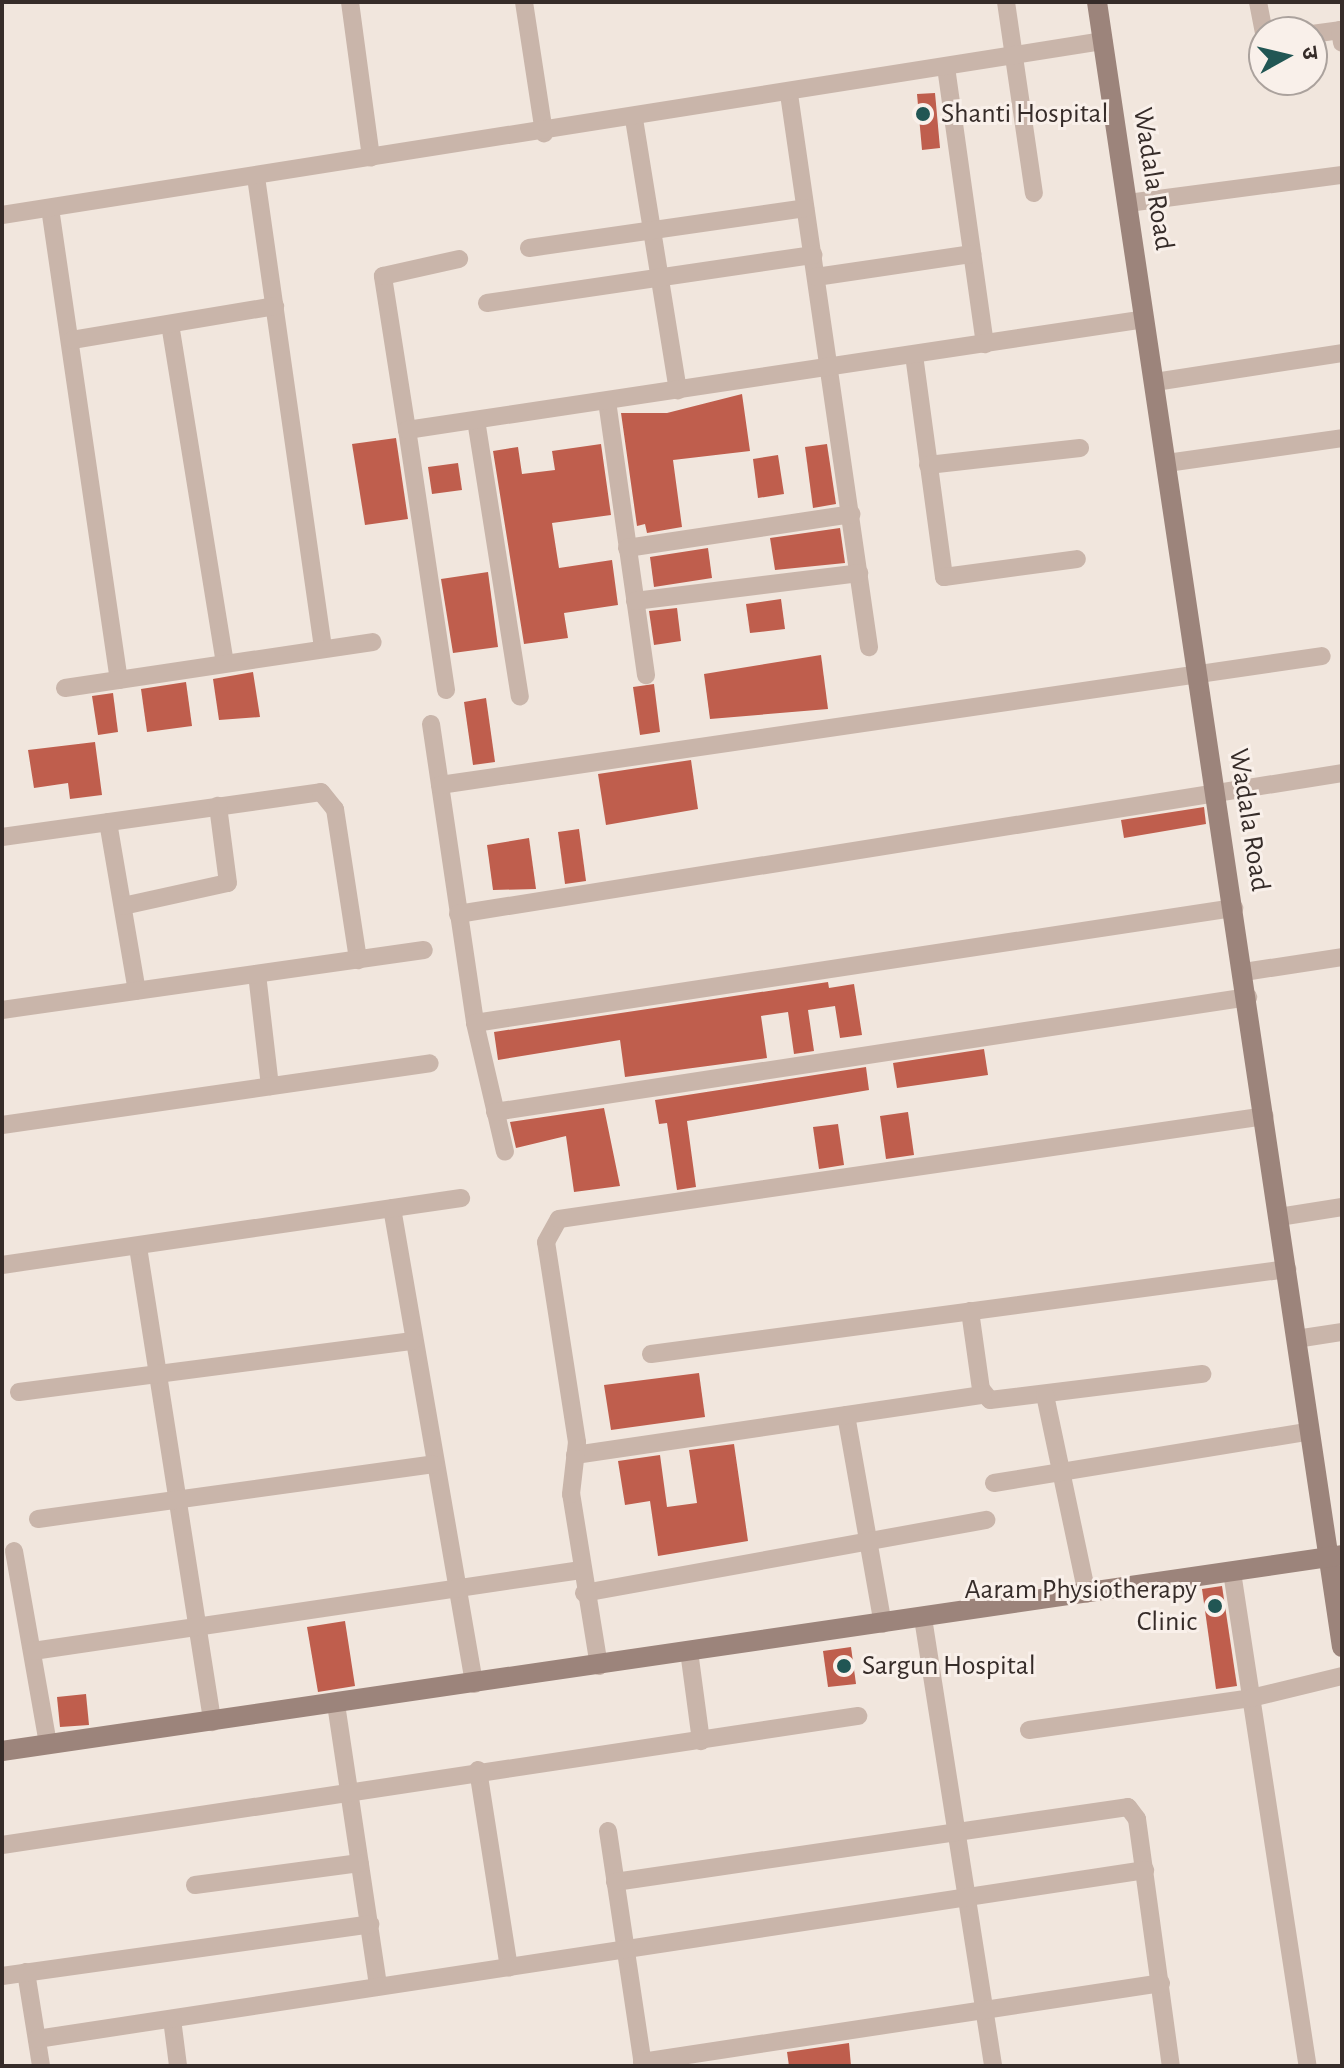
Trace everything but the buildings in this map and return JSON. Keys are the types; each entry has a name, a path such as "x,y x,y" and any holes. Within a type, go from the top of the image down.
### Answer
{"street":[{"path":"350,2 371,158"},
{"path":"524,2 544,133"},
{"path":"1006,2 1034,193"},
{"name":"Wadala Road","path":"1097,2 1248,997 1310,1431 1335,1556 1342,1647"},
{"path":"2,215 634,119 1103,41"},
{"path":"946,67 985,344"},
{"path":"789,94 869,647"},
{"path":"634,119 678,390"},
{"path":"1128,203 1342,175"},
{"path":"256,177 323,647"},
{"path":"50,208 72,340 119,680"},
{"path":"529,248 805,208"},
{"path":"816,277 972,254"},
{"path":"487,303 813,255"},
{"path":"446,690 383,276 459,259"},
{"path":"72,340 275,306"},
{"path":"407,430 1145,319"},
{"path":"170,324 225,663"},
{"path":"1155,382 1342,353"},
{"path":"914,355 944,577 1077,559"},
{"path":"607,401 646,675"},
{"path":"476,420 520,697"},
{"path":"1167,463 1342,438"},
{"path":"928,465 1080,448"},
{"path":"627,548 851,514"},
{"path":"635,601 859,573"},
{"path":"65,688 323,647 373,642"},
{"path":"440,785 1322,656"},
{"path":"431,724 475,1023 505,1152"},
{"path":"458,914 1218,798 1342,773"},
{"path":"2,837 321,792 333,799 358,960"},
{"path":"123,906 228,883 218,806"},
{"path":"108,822 137,991"},
{"path":"475,1023 1234,908"},
{"path":"2,1010 424,950"},
{"path":"1244,972 1342,957"},
{"path":"257,974 270,1086"},
{"path":"495,1112 1248,997"},
{"path":"2,1125 430,1063"},
{"path":"599,1666 584,1593 571,1494 575,1455 546,1242 559,1219 1265,1116"},
{"path":"2,1265 461,1198"},
{"path":"1279,1217 1342,1207"},
{"path":"392,1208 432,1464 474,1684"},
{"path":"138,1247 212,1722"},
{"path":"651,1354 1287,1269"},
{"path":"970,1311 983,1395"},
{"path":"1296,1339 1342,1332"},
{"path":"19,1392 413,1341"},
{"path":"575,1455 983,1395 1045,1395 1202,1374"},
{"path":"1045,1395 1087,1594"},
{"path":"846,1415 883,1624"},
{"path":"994,1483 1310,1431"},
{"path":"38,1519 178,1502 432,1464"},
{"path":"584,1593 986,1520"},
{"path":"14,1551 48,1744"},
{"path":"2,1751 1335,1556"},
{"path":"33,1651 456,1592 581,1570"},
{"path":"1232,1572 1308,2066"},
{"path":"923,1618 993,2066"},
{"path":"689,1651 701,1741"},
{"path":"1029,1730 1251,1698 1342,1676"},
{"path":"336,1704 378,1985"},
{"path":"2,1845 478,1770 701,1741 858,1716"},
{"path":"478,1770 509,1968"},
{"path":"615,1882 1128,1807 1137,1819 1171,2066"},
{"path":"608,1831 643,2064 1161,1983"},
{"path":"195,1885 360,1863"},
{"path":"37,2039 378,1985 626,1952 1145,1870"},
{"path":"2,1976 370,1924"},
{"path":"26,1972 41,2066"},
{"path":"172,2019 178,2066"}],"place":[{"name":"Shanti Hospital","path":"923,114"},
{"name":"Aaram Physiotherapy Clinic","path":"1215,1606"},
{"name":"Sargun Hospital","path":"844,1666"}]}
